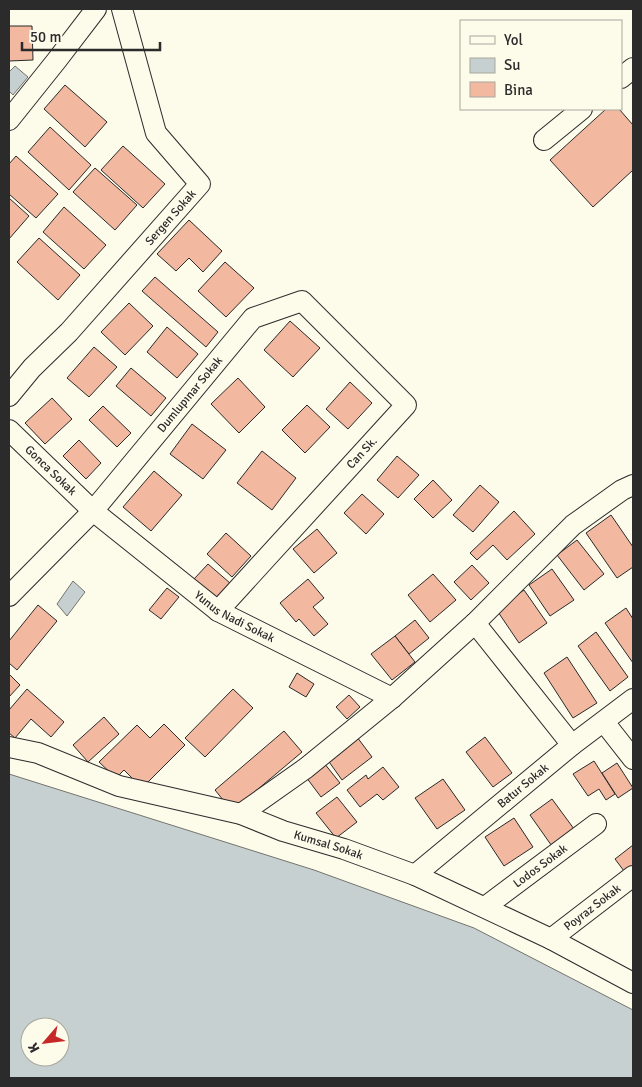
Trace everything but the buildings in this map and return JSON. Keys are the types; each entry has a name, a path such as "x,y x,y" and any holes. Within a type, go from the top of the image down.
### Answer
{"street":[{"path":"9,118 96,9"},
{"name":"Sergen Sokak","path":"9,396 32,368 70,332 200,184 156,132 122,9"},
{"path":"622,77 633,68"},
{"path":"544,140 581,110"},
{"name":"Dumlupınar Sokak","path":"9,596 16,576 93,511 253,318 302,301"},
{"name":"Can Sk.","path":"218,610 406,405 302,301"},
{"name":"Gonca Sokak","path":"9,430 93,511"},
{"path":"241,814 306,768 392,698 475,623 573,525 622,490 633,485"},
{"name":"Yunus Nadi Sokak","path":"93,511 218,610 392,698"},
{"path":"475,623 572,745"},
{"name":"Batur Sokak","path":"415,875 572,745 633,699"},
{"path":"604,722 633,759"},
{"name":"Kumsal Sokak","path":"9,746 38,753 119,786 241,814 415,875 551,939 633,983"},
{"name":"Lodos Sokak","path":"485,907 596,824"},
{"name":"Poyraz Sokak","path":"551,939 633,876"}],"water":[{"path":"15,66 28,77 13,95 9,91 9,72"},
{"path":"73,581 85,592 67,616 57,604"},
{"path":"9,774 314,870 474,928 633,1010 633,1078 9,1078"}]}
